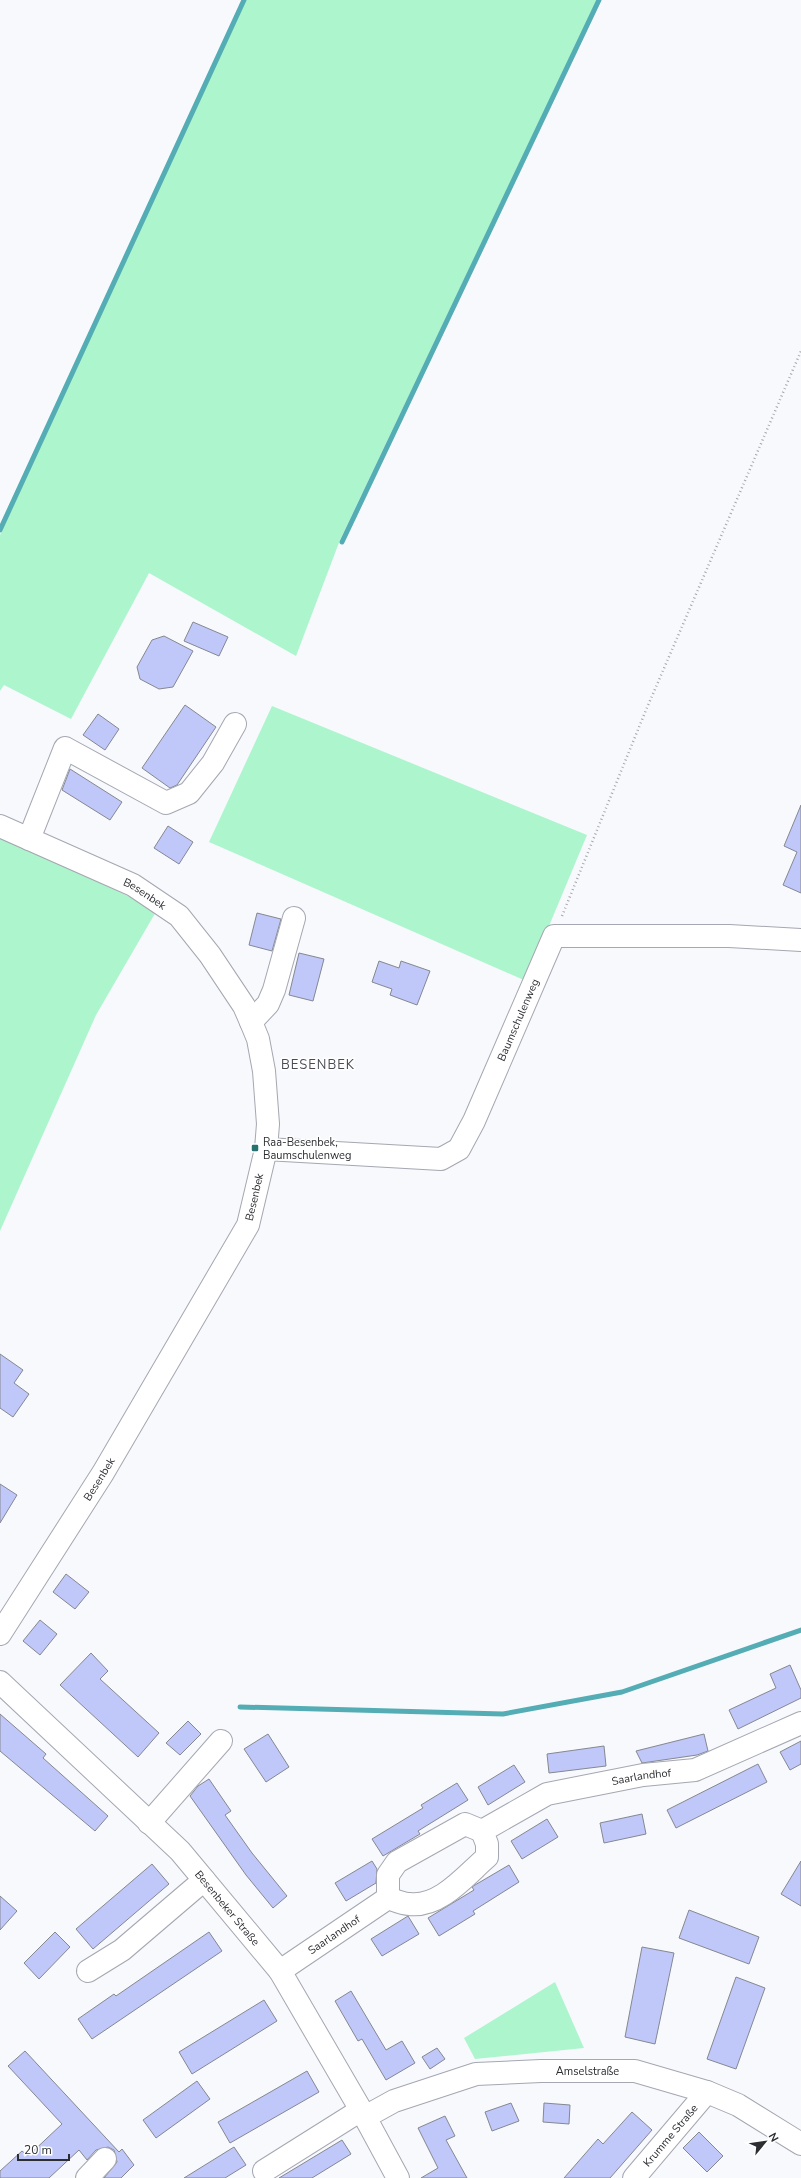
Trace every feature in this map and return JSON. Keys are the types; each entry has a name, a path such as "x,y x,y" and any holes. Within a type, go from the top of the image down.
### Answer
{"street":[{"path":"29,839 65,748 166,803 189,793 213,763 235,724"},
{"name":"Besenbek","path":"0,826 133,885 179,916 210,955 244,1006 251,1022 258,1039 264,1071 268,1124 266,1149 248,1226 103,1473 0,1634"},
{"path":"251,1022 268,1004 274,990 294,918"},
{"path":"554,936 729,936 801,940"},
{"name":"Baumschulenweg","path":"266,1149 441,1159 459,1149 474,1121 554,936"},
{"name":"Besenbeker Straße","path":"0,1682 180,1851 280,1971 363,2114 398,2178"},
{"name":"Saarlandhof","path":"482,1831 546,1794 643,1775 695,1770 801,1723"},
{"path":"149,1823 221,1741"},
{"path":"465,1824 482,1831 487,1844 487,1857 446,1894 426,1903 409,1904 388,1898 388,1875 397,1862 465,1824"},
{"path":"88,1971 122,1950 204,1880"},
{"name":"Saarlandhof","path":"280,1971 388,1898"},
{"name":"Amselstraße","path":"264,2171 363,2114 394,2101 476,2074 541,2071 635,2071 707,2092 738,2105 801,2144"},
{"name":"Krumme Straße","path":"634,2178 707,2092"},
{"path":"87,2178 105,2159"}],"path":[{"path":"554,936 646,710 801,351"}],"green space":[{"path":"246,0 597,0 340,540 296,656 149,573 71,719 4,685 0,691 0,535"},
{"path":"272,706 587,835 526,981 209,842"},
{"path":"0,835 157,910 96,1015 0,1231"},
{"path":"555,1982 584,2048 475,2059 464,2038"}],"building":[{"path":"193,622 228,637 219,656 184,641"},
{"path":"164,636 193,651 173,687 159,689 140,679 137,667 152,640"},
{"path":"185,705 216,727 177,785 170,788 142,768"},
{"path":"98,714 119,729 105,750 83,735"},
{"path":"70,769 122,802 110,820 62,790"},
{"path":"801,805 801,893 783,885 797,852 784,846"},
{"path":"168,826 193,842 179,864 154,848"},
{"path":"257,913 281,919 272,951 249,945"},
{"path":"299,953 324,959 313,1001 289,995"},
{"path":"379,961 399,968 401,961 430,971 417,1005 390,995 392,989 372,982"},
{"path":"0,1354 23,1370 14,1383 29,1394 13,1417 0,1408"},
{"path":"0,1484 17,1495 0,1523"},
{"path":"66,1574 89,1592 75,1609 53,1592"},
{"path":"40,1620 57,1634 40,1655 23,1641"},
{"path":"91,1653 108,1671 100,1679 159,1733 138,1757 60,1685"},
{"path":"790,1665 801,1690 801,1698 738,1729 729,1710 776,1688 770,1674"},
{"path":"0,1714 46,1754 43,1758 108,1816 95,1831 0,1751"},
{"path":"188,1721 201,1734 180,1755 166,1743"},
{"path":"268,1734 289,1767 266,1782 244,1749"},
{"path":"704,1734 708,1751 697,1755 642,1763 636,1751"},
{"path":"801,1741 801,1764 790,1770 780,1752"},
{"path":"604,1746 606,1766 549,1773 547,1754"},
{"path":"758,1764 767,1782 676,1828 667,1810"},
{"path":"514,1765 525,1782 488,1805 478,1787"},
{"path":"209,1779 231,1811 225,1815 252,1853 287,1896 273,1908 246,1875 190,1796 198,1786"},
{"path":"457,1783 468,1800 418,1831 420,1834 383,1856 372,1839 423,1808 421,1805"},
{"path":"642,1814 646,1834 604,1843 600,1823"},
{"path":"547,1819 558,1837 522,1859 511,1841"},
{"path":"372,1861 377,1869 376,1883 346,1901 335,1883"},
{"path":"801,1861 801,1906 781,1894"},
{"path":"152,1864 169,1884 93,1949 76,1929"},
{"path":"509,1865 519,1882 473,1911 475,1914 439,1936 428,1918 474,1890 472,1887 475,1885"},
{"path":"0,1896 17,1911 0,1930"},
{"path":"689,1910 759,1937 749,1964 679,1938"},
{"path":"408,1916 419,1934 382,1956 371,1939"},
{"path":"55,1932 70,1947 39,1979 24,1963"},
{"path":"209,1932 222,1951 92,2039 78,2019 114,1994 116,1996"},
{"path":"642,1947 674,1953 655,2044 625,2037"},
{"path":"736,1977 765,1988 736,2069 707,2059"},
{"path":"351,1991 386,2050 402,2041 415,2063 386,2080 362,2039 358,2041 335,2001"},
{"path":"264,2000 277,2021 192,2074 179,2052"},
{"path":"437,2048 445,2059 430,2069 422,2057"},
{"path":"25,2051 119,2152 122,2149 134,2165 121,2178 104,2178 117,2162 114,2150 108,2147 96,2150 87,2160 79,2150 49,2178 0,2178 0,2171 22,2151 28,2156 62,2124 8,2066"},
{"path":"307,2071 319,2092 230,2143 218,2122"},
{"path":"197,2081 210,2099 156,2138 143,2120"},
{"path":"511,2103 519,2121 492,2131 485,2112"},
{"path":"544,2103 570,2105 569,2124 543,2122"},
{"path":"632,2112 652,2130 610,2178 564,2178 598,2139 603,2144"},
{"path":"445,2116 455,2136 446,2140 467,2178 421,2178 438,2168 418,2128"},
{"path":"699,2132 723,2156 707,2172 683,2148"},
{"path":"342,2140 351,2154 312,2178 279,2178"},
{"path":"234,2147 246,2165 225,2178 184,2178"}],"waterway":[{"path":"0,530 244,0"},
{"path":"342,542 599,0"},
{"path":"240,1707 503,1714 622,1692 801,1630"}],"place":[{"name":"Raa-Besenbek, Baumschulenweg","path":"255,1148"}],"district":[{"name":"BESENBEK","path":"318,1064"}]}
